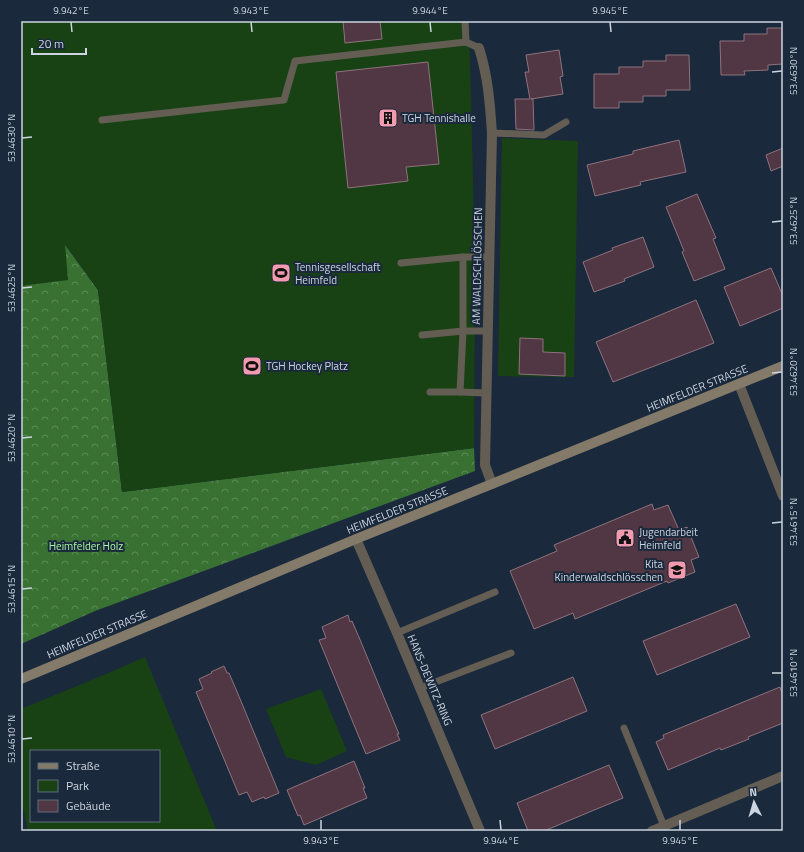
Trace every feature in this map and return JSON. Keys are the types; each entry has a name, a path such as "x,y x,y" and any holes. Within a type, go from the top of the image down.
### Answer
{"street":[{"name":"AM WALDSCHLÖSSCHEN","path":"479,48 485,67 488,84 492,133 485,465 492,484"},
{"name":"HEIMFELDER STRASSE","path":"21,680 356,539 783,366"},
{"path":"739,384 783,496"},
{"name":"HANS-DEWITZ-RING","path":"356,539 480,831"},
{"path":"652,831 783,776"}],"lane":[{"path":"465,21 466,42"},
{"path":"102,120 284,100 296,61 466,42 479,48"},
{"path":"492,133 544,135 566,122"},
{"path":"401,264 463,257 490,257"},
{"path":"460,392 463,257"},
{"path":"422,335 462,331 488,331"},
{"path":"430,392 486,394"},
{"path":"397,633 495,592"},
{"path":"420,688 511,653"},
{"path":"624,728 664,826"}],"green space":[{"name":"Heimfelder Holz","path":"21,21 63,242 98,290 122,492 474,448 475,471 95,611 21,644"},
{"name":"Tennisgesellschaft Heimfeld","path":"21,21 469,21 475,256 474,448 122,492 98,290 65,244 68,280 21,286"},
{"path":"502,138 578,141 574,377 498,376"},
{"path":"145,657 217,831 28,831 21,798 21,709"},
{"path":"321,689 347,751 316,765 286,757 266,709"}],"building":[{"path":"343,21 380,21 382,39 345,43"},
{"path":"767,28 783,28 783,64 768,65 768,70 744,71 745,75 721,75 720,41 744,41 744,34 767,34"},
{"path":"559,50 563,76 560,77 563,94 531,99 533,99 534,130 516,129 515,99 530,99 525,72 529,72 526,55"},
{"path":"666,55 689,55 690,90 666,90 666,96 643,96 643,102 619,102 619,108 594,108 594,74 619,74 619,67 643,67 643,61 666,61"},
{"name":"TGH Tennishalle","path":"428,62 439,164 406,167 408,181 348,188 336,72"},
{"path":"679,140 686,172 640,182 641,185 595,196 587,165 633,154 633,151"},
{"path":"783,148 783,166 771,171 766,155"},
{"path":"697,194 716,238 713,239 725,269 694,281 682,252 684,251 666,207"},
{"path":"643,237 654,267 624,279 625,281 594,292 583,262 613,250 612,248"},
{"path":"771,268 783,296 783,308 740,326 724,287"},
{"path":"696,300 714,343 613,382 596,342"},
{"path":"520,338 543,339 543,352 565,353 565,376 519,374"},
{"path":"652,504 654,510 668,505 679,530 687,527 699,557 691,560 695,572 668,583 667,581 575,619 573,613 534,629 510,571 557,551 554,545"},
{"path":"736,604 750,637 657,675 643,641"},
{"path":"348,615 350,622 352,621 361,642 399,734 397,734 400,740 366,754 319,640 326,638 322,627"},
{"path":"224,666 227,673 229,673 279,793 265,799 264,797 252,802 247,792 239,795 196,692 203,689 199,679"},
{"path":"573,677 587,711 495,749 481,715"},
{"path":"780,687 783,696 783,723 748,737 749,739 721,750 720,748 668,770 656,742 664,738 663,735"},
{"path":"354,761 365,788 363,788 367,798 304,825 300,815 298,816 287,790"},
{"path":"609,765 623,798 544,831 528,831 517,803"}],"place":[{"name":"TGH Tennishalle","path":"388,118"},
{"name":"Tennisgesellschaft Heimfeld","path":"281,273"},
{"name":"TGH Hockey Platz","path":"252,366"},
{"name":"Jugendarbeit Heimfeld","path":"625,538"},
{"name":"Kita Kinderwaldschlösschen","path":"677,570"}]}
